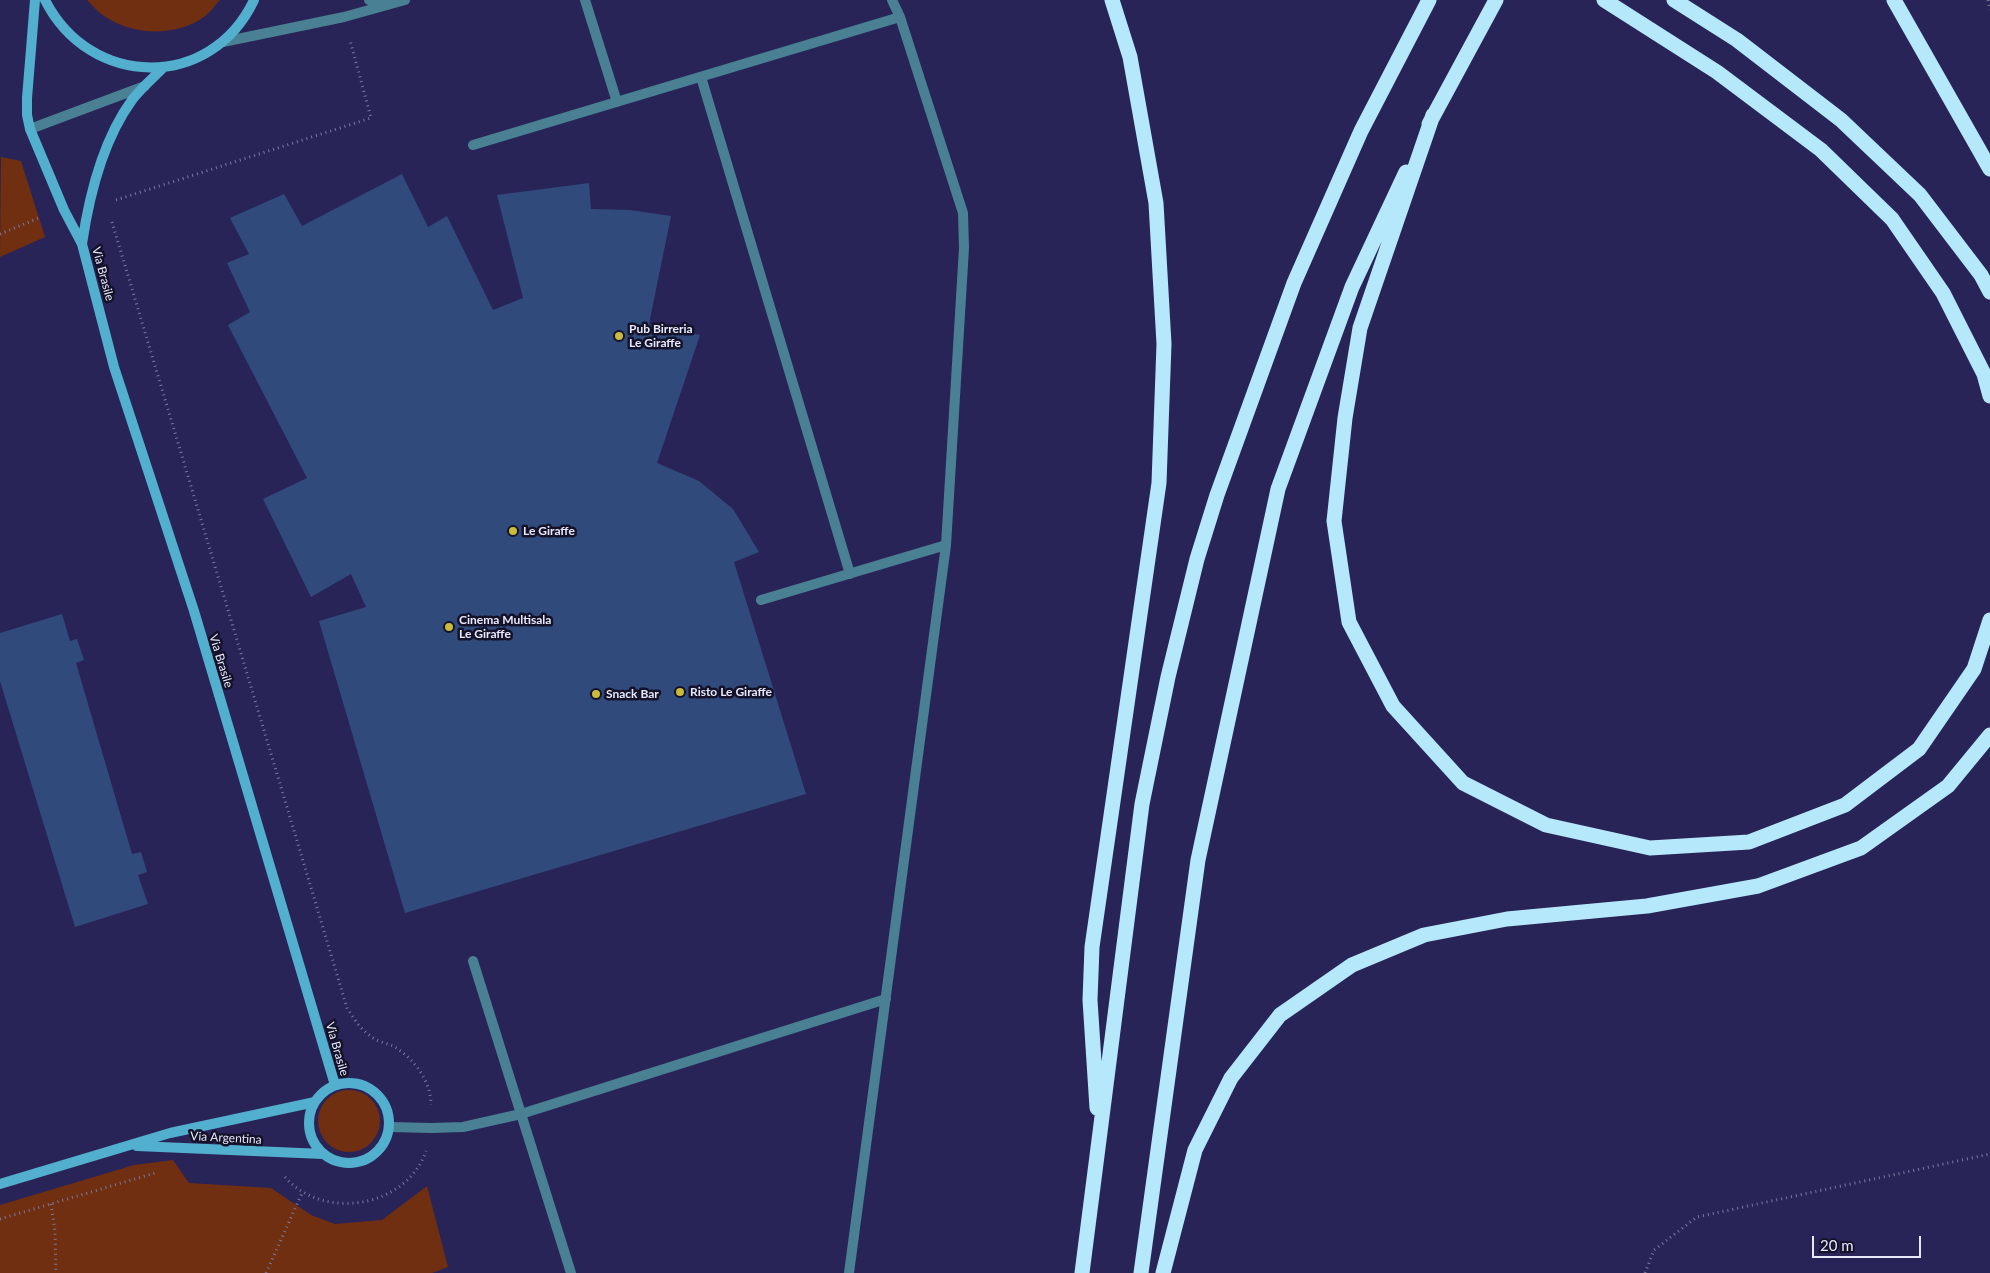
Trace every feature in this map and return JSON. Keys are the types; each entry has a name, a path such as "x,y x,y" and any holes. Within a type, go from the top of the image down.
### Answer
{"highway":[{"path":"1099,1142 1090,1000 1092,946 1159,483 1164,344 1156,202 1130,57 1112,0"},
{"path":"1082,1273 1142,804 1168,677 1197,559 1217,495 1294,283 1361,131 1429,0"},
{"path":"1141,1273 1198,860 1278,489 1352,288 1388,207 1433,115 1496,0"},
{"path":"1604,0 1717,72 1821,150 1892,219 1943,293 1984,374 1990,396"},
{"path":"1674,0 1737,40 1841,120 1920,195 1981,275 1990,292"},
{"path":"1894,0 1990,169"},
{"path":"1433,115 1360,328 1345,418 1334,521 1350,622 1394,706 1463,783 1546,826 1650,848 1749,842 1845,805 1919,749 1974,669 1990,620"},
{"path":"1163,1273 1194,1150 1231,1078 1280,1015 1352,965 1424,935 1470,926 1507,919 1646,906 1758,886 1861,848 1948,786 1990,735"}],"street":[{"name":"Via Brasile","path":"35,0 27,98 27,115 30,129 64,210 82,244 114,367 194,611 335,1085"},
{"path":"45,0 60,25 70,36 98,56 120,64 137,67 164,67 196,58 223,42 239,25 254,0"},
{"name":"Via Brasile","path":"82,244 88,204 112,134 132,100 164,67"},
{"path":"358,1083 379,1095 385,1104 390,1127 387,1138 382,1148 374,1156 364,1161 343,1163 323,1154 315,1145 310,1135 309,1118 315,1102 327,1089 335,1085 358,1083"},
{"name":"Via Argentina","path":"0,1184 170,1133 315,1102"},
{"name":"Via Argentina","path":"128,1145 323,1154"}],"lane":[{"path":"369,0 388,5"},
{"path":"223,42 344,17 405,0"},
{"path":"585,0 617,102"},
{"path":"849,1273 946,545 964,248 963,213 900,17 892,0"},
{"path":"473,145 900,17"},
{"path":"701,77 850,574"},
{"path":"30,129 144,86"},
{"path":"761,600 946,545"},
{"path":"473,961 571,1273"},
{"path":"390,1127 463,1127 521,1114 886,999"}],"path":[{"path":"1988,0 1990,10"},
{"path":"114,200 371,118 344,17"},
{"path":"112,216 112,224 247,669 347,1008 358,1026 372,1038 393,1046 410,1058 424,1077 432,1095 430,1139 422,1163 406,1182 387,1195 366,1202 341,1204 313,1196 291,1184 280,1171"},
{"path":"1645,1273 1654,1250 1697,1217 1990,1154"},
{"path":"0,1219 161,1172"},
{"path":"266,1273 303,1190"},
{"path":"51,1204 56,1273"}],"shaded area":[{"path":"87,0 220,0 206,15 192,24 167,31 154,32 116,23 102,14"},
{"path":"1,157 21,161 45,237 0,257"},
{"path":"349,1090 366,1095 371,1099 375,1104 380,1121 375,1138 371,1143 366,1147 349,1152 332,1147 327,1143 323,1138 318,1121 323,1104 327,1099 332,1095"},
{"path":"173,1160 189,1183 271,1188 311,1215 335,1224 382,1220 427,1186 448,1267 432,1273 0,1273 0,1205 134,1165"}],"building":[{"name":"Le Giraffe","path":"402,174 428,227 447,216 493,310 523,298 497,195 589,183 591,209 630,210 671,216 649,324 700,335 657,463 699,481 733,509 759,552 734,562 806,794 405,913 319,621 366,607 351,574 311,597 263,499 307,478 228,325 250,312 227,263 249,254 230,218 284,194 302,226"},
{"path":"62,614 70,641 77,639 84,660 76,663 132,854 141,852 147,872 138,875 148,904 75,927 0,681 0,633"}],"place":[{"name":"Pub Birreria Le Giraffe","path":"619,336"},
{"name":"Le Giraffe","path":"513,531"},
{"name":"Cinema Multisala Le Giraffe","path":"449,627"},
{"name":"Risto Le Giraffe","path":"680,692"},
{"name":"Snack Bar","path":"596,694"}]}
